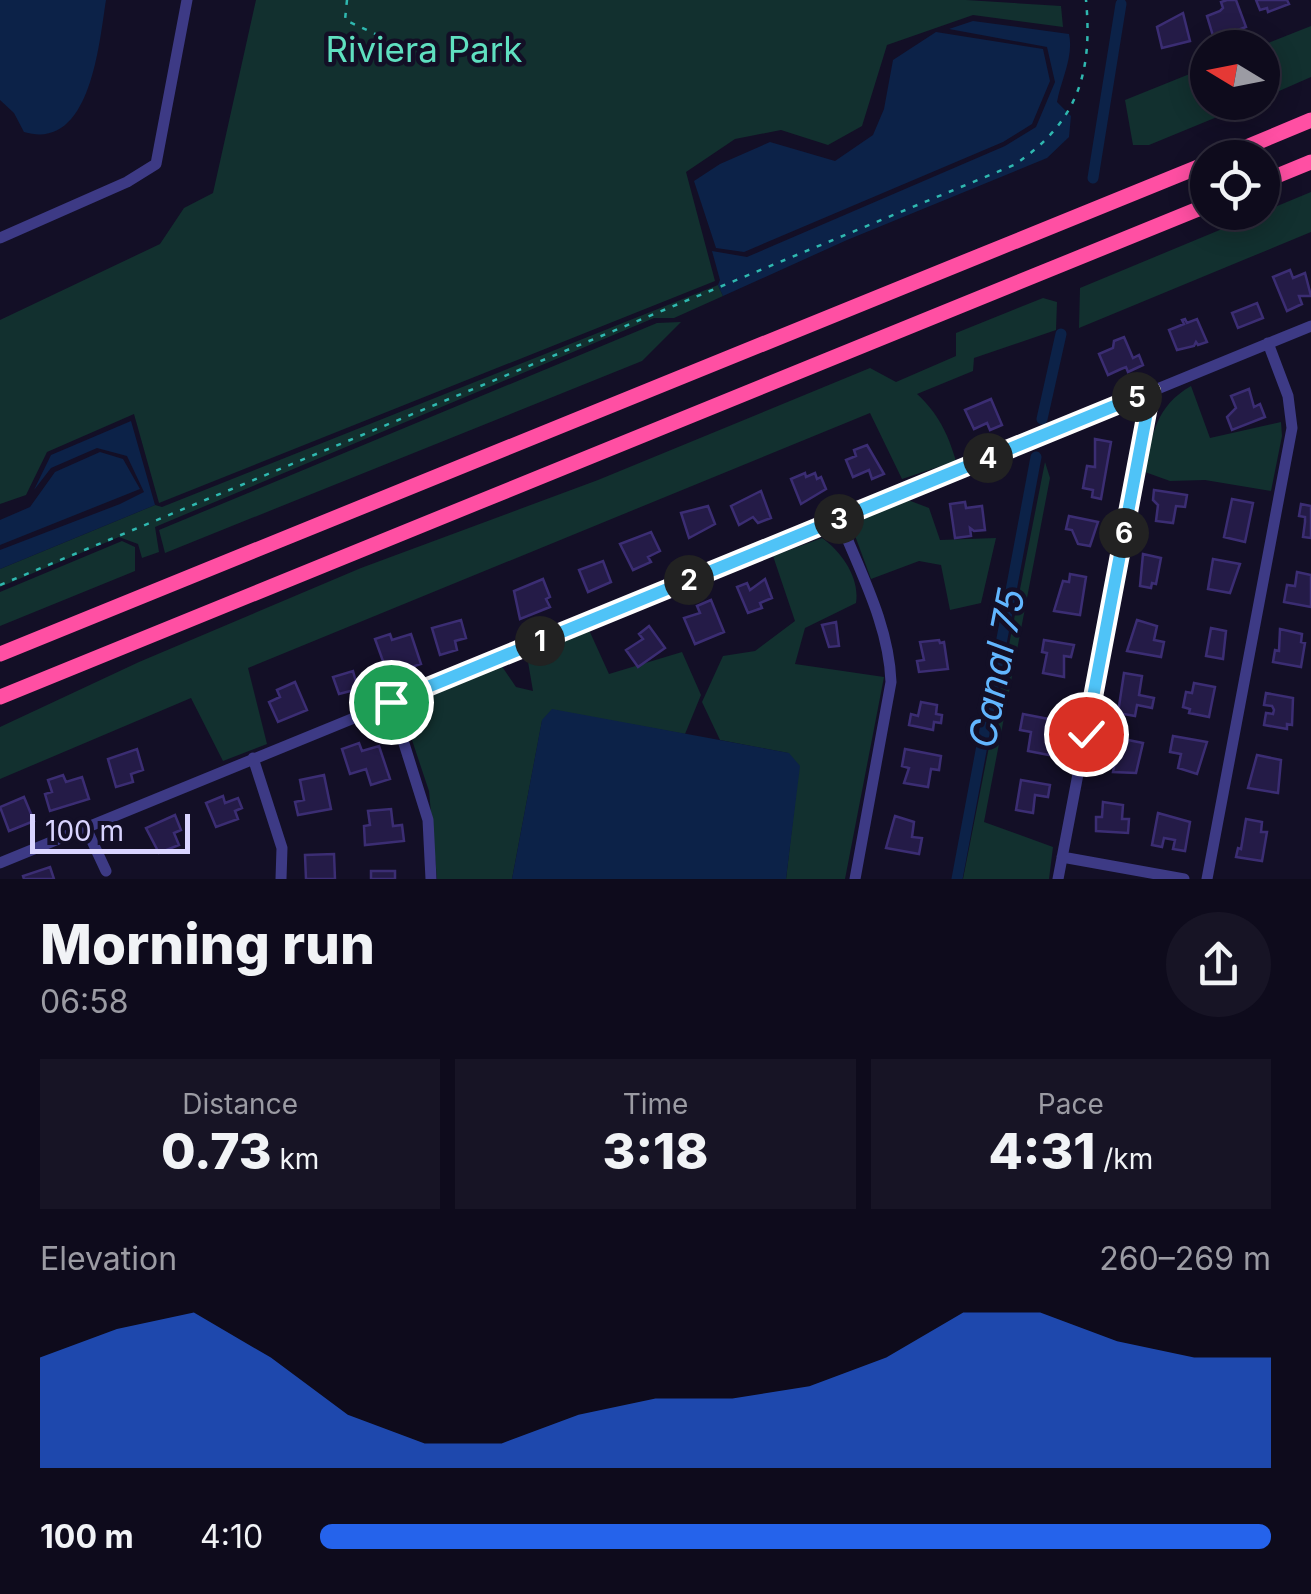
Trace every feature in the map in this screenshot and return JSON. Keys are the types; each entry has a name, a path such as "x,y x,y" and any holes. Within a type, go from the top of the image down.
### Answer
{"highway":[{"path":"1263,140 1311,120"},
{"path":"1280,175 1311,162"},
{"path":"0,654 1190,170"},
{"path":"0,696 1190,212"}],"street":[{"path":"0,238 128,182 156,164 186,0"},
{"path":"0,863 1311,326"},
{"path":"1207,879 1292,428 1288,396 1268,343"},
{"path":"1058,879 1151,391"},
{"path":"839,519 890,653 886,715 855,879"},
{"path":"391,702 428,820 431,879"},
{"path":"253,758 282,848 281,879"},
{"path":"86,828 106,871"},
{"path":"1062,857 1184,879"}],"path":[{"path":"347,0 345,20 380,36 378,66"},
{"path":"0,585 1014,164 1038,148 1063,122 1080,88 1086,52 1086,0"}],"green space":[{"name":"Riviera Park","path":"256,0 966,0 1061,6 1063,27 973,15 887,45 862,126 828,145 781,130 735,139 686,172 715,281 159,503 134,414 47,452 26,495 0,504 0,320 160,244 184,208 213,193"},
{"path":"1311,26 1311,77 1280,91 1280,38"},
{"path":"1190,74 1190,120 1210,120 1149,145 1133,145 1125,100"},
{"path":"1311,192 1311,232 1079,328 1080,288 1220,230 1280,230 1280,205"},
{"path":"718,285 723,296 674,318 654,318 155,527 159,552 142,558 138,544 119,537 0,587 0,569"},
{"path":"1043,298 1057,302 1056,330 974,358 973,371 917,394 941,424 956,461 902,479 870,413 248,668 267,744 223,761 191,698 0,779 0,727 139,662 361,568 598,480 870,368 896,382 956,356 956,333"},
{"path":"681,322 642,361 165,553 159,530 657,323"},
{"path":"1191,386 1210,438 1281,422 1271,491 1205,480 1170,481 1145,472 1153,433 1163,412"},
{"path":"1045,462 1050,478 984,822 1053,847 1049,879 963,879"},
{"path":"908,500 929,508 940,540 996,538 981,603 950,610 941,565 919,561 871,579 850,522"},
{"path":"822,538 848,566 855,584 856,603 805,628 795,664 884,677 845,879 786,879 799,766 788,753 720,740 702,702 723,656 755,651 795,621 773,556"},
{"path":"122,541 135,547 135,571 0,626 0,592"},
{"path":"589,630 609,674 682,652 701,695 685,734 552,710 542,721 512,879 437,879 429,791 406,722 409,706 501,665 516,687 533,691 527,656"}],"water":[{"path":"0,0 106,0 88,90 64,126 46,134 24,132 14,113 0,100"},
{"path":"973,21 1069,34 1068,59 1057,102 1071,116 1069,137 1047,158 723,296 712,251 747,257 1005,146 1036,127 1055,82 1047,47 949,29"},
{"path":"936,32 1043,49 1050,81 1032,124 1003,142 744,252 716,248 694,181 720,164 770,142 835,161 873,135 884,109 893,60"},
{"path":"131,421 155,505 0,569 0,550 144,492 127,456 97,448 51,468 34,490 51,455"},
{"path":"100,452 123,459 140,489 0,545 0,520 30,507 55,472"},
{"path":"552,709 789,753 800,766 786,879 512,879 542,720"}],"building":[{"path":"1236,0 1246,27 1211,30 1207,16 1223,8 1221,2"},
{"path":"1256,0 1287,0 1289,4 1268,12 1267,8 1260,10"},
{"path":"1183,13 1190,41 1162,48 1157,27"},
{"path":"1290,270 1293,278 1305,273 1311,296 1299,296 1302,304 1287,311 1273,277"},
{"path":"1257,303 1263,318 1238,328 1232,313"},
{"path":"1185,319 1187,323 1197,319 1207,342 1177,350 1169,330 1184,324"},
{"path":"1124,337 1133,358 1139,355 1143,365 1108,375 1099,354"},
{"path":"1249,389 1254,407 1260,404 1265,417 1232,430 1227,417 1236,408 1231,396"},
{"path":"991,399 1002,425 990,430 987,423 974,429 965,410"},
{"path":"1095,439 1111,442 1101,499 1092,497 1093,490 1083,488 1087,466 1095,467"},
{"path":"867,445 884,474 872,479 869,470 853,477 846,460 856,456 854,450"},
{"path":"805,473 806,477 815,473 817,479 821,477 826,489 801,504 791,479"},
{"path":"1154,490 1187,495 1185,507 1176,506 1173,523 1156,521 1158,505 1153,500"},
{"path":"761,491 771,518 758,523 753,517 739,525 731,506"},
{"path":"1232,499 1253,503 1245,542 1224,537"},
{"path":"965,502 966,508 982,506 985,530 970,528 971,536 955,538 950,504"},
{"path":"1301,504 1311,506 1311,538 1303,537 1305,517 1299,516"},
{"path":"708,506 715,524 689,538 681,513"},
{"path":"1069,516 1098,522 1090,546 1078,544 1072,530 1066,529"},
{"path":"651,532 660,551 648,557 651,562 633,570 620,544"},
{"path":"1143,554 1161,558 1156,584 1152,583 1151,588 1140,586"},
{"path":"1213,559 1240,564 1230,593 1208,589"},
{"path":"603,561 611,582 588,592 579,570"},
{"path":"1297,572 1311,575 1311,607 1284,602 1287,585 1295,586"},
{"path":"1070,574 1086,577 1080,615 1054,611 1063,581 1069,582"},
{"path":"543,579 550,607 520,619 514,591"},
{"path":"765,579 772,598 760,603 762,608 748,613 737,587 747,583 750,590"},
{"path":"711,600 724,632 695,644 684,618 700,613 697,606"},
{"path":"461,620 466,638 455,641 457,650 440,655 432,628"},
{"path":"1137,620 1157,626 1154,640 1164,642 1161,657 1127,651"},
{"path":"836,622 839,646 829,647 822,625"},
{"path":"649,626 665,648 638,667 626,650 643,639 639,634"},
{"path":"1211,628 1226,631 1223,659 1206,656"},
{"path":"1280,629 1302,634 1301,642 1305,643 1301,667 1273,662 1275,650 1279,651"},
{"path":"390,634 392,640 411,634 421,664 388,675 375,639"},
{"path":"1044,640 1074,645 1071,657 1064,656 1064,677 1043,673 1047,653 1042,652"},
{"path":"920,642 944,642 948,669 919,672 917,661 924,660"},
{"path":"353,671 358,689 339,694 333,677"},
{"path":"1124,673 1142,676 1139,695 1154,698 1152,708 1137,705 1135,716 1118,713"},
{"path":"295,682 307,710 278,722 269,702 280,697 277,690"},
{"path":"1194,683 1215,687 1209,717 1189,713 1190,709 1183,707 1186,692 1192,693"},
{"path":"1266,693 1293,698 1292,725 1287,724 1287,729 1264,725 1266,713 1273,714 1274,710 1264,705"},
{"path":"921,702 937,705 936,714 942,715 941,723 934,722 933,730 909,725 911,714 918,716"},
{"path":"1023,714 1059,721 1049,755 1028,751 1031,732 1020,730"},
{"path":"1108,736 1143,743 1136,773 1113,772 1117,752 1106,750"},
{"path":"1173,736 1207,742 1197,774 1178,768 1181,754 1170,752"},
{"path":"359,743 362,751 379,746 390,779 371,785 366,769 350,774 342,749"},
{"path":"137,749 143,770 131,774 133,782 116,787 108,759"},
{"path":"905,749 941,756 939,770 931,769 928,787 904,783 909,768 902,766"},
{"path":"1257,755 1281,760 1278,793 1248,788"},
{"path":"63,775 66,782 82,777 89,799 50,811 45,794 52,792 48,780"},
{"path":"324,775 331,809 298,815 295,802 304,800 300,780"},
{"path":"1021,780 1050,785 1048,797 1035,795 1033,813 1016,810"},
{"path":"223,796 225,803 238,798 242,808 235,811 238,819 216,827 206,803"},
{"path":"24,797 34,821 9,831 0,807"},
{"path":"1103,802 1123,805 1122,819 1129,819 1128,833 1096,831 1096,817 1102,817"},
{"path":"391,809 393,826 402,825 404,841 365,845 364,826 370,825 368,811"},
{"path":"1158,813 1190,822 1185,851 1173,849 1175,840 1164,838 1162,847 1152,845"},
{"path":"175,815 181,830 174,833 179,845 159,853 146,828"},
{"path":"895,816 914,822 912,837 922,838 919,854 886,848"},
{"path":"1246,819 1262,822 1261,832 1267,832 1262,861 1236,857"},
{"path":"334,854 335,879 306,879 305,855"},
{"path":"50,867 54,879 24,879 23,876"},
{"path":"371,871 395,871 395,879 371,879"}],"waterway":[{"name":"Canal 75","path":"1093,178 1121,4"},
{"name":"Canal 75","path":"1042,419 1061,334"},
{"name":"Canal 75","path":"957,879 1036,457"}],"route":[{"path":"391,702 1151,391 1086,734"}]}
